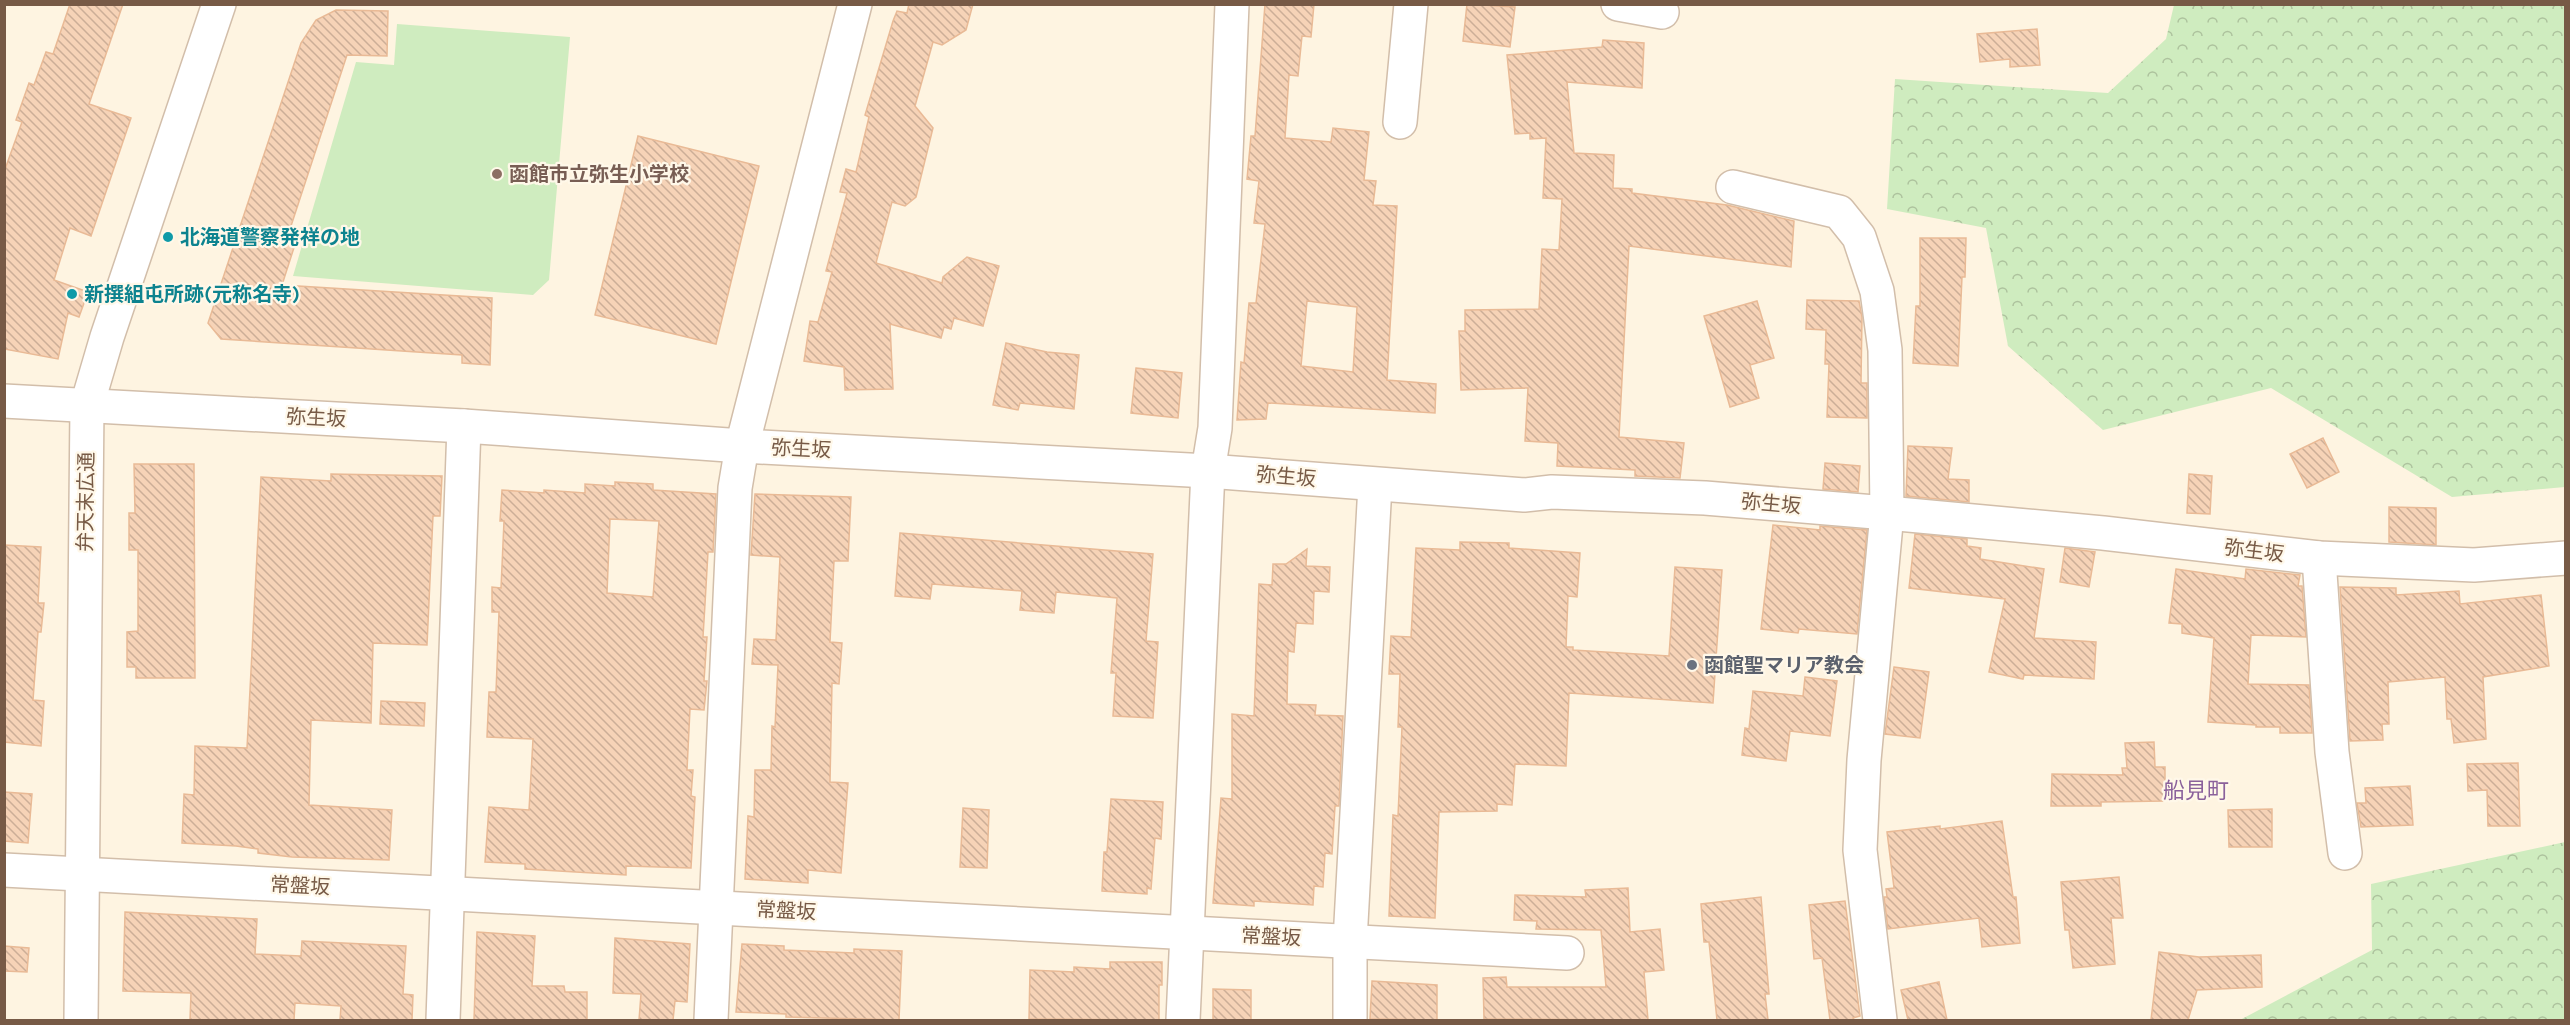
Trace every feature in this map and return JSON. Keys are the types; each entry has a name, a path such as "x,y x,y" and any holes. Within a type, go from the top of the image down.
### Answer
{"street":[{"name":"弁天末広通","path":"81,1020 87,405 111,326 219,4"},
{"path":"711,1020 735,488 742,446 855,4"},
{"path":"1183,1020 1208,471 1215,429 1232,4"},
{"path":"1400,122 1411,4"},
{"path":"1618,4 1662,12"},
{"path":"1733,187 1839,212 1859,237 1877,291 1885,350 1887,513 1864,760 1860,850 1880,1020"},
{"name":"弥生坂","path":"4,401 464,426 742,446 1208,471 1524,495 1552,492 1705,498 2103,533 2319,558 2474,565 2565,558"},
{"path":"442,1020 464,426"},
{"path":"1350,1020 1350,941 1376,485"},
{"path":"2319,558 2332,752 2345,853"},
{"name":"常盤坂","path":"4,870 1566,953"}],"green space":[{"path":"2174,5 2565,5 2565,487 2452,497 2271,388 2103,430 2008,346 1986,228 1887,209 1895,79 2108,93 2166,39"},
{"path":"397,24 570,37 549,280 533,295 293,276 356,62 394,65"},
{"path":"2565,842 2565,1020 2240,1020 2372,950 2371,884"}],"building":[{"path":"70,4 123,4 89,104 131,118 91,236 70,228 54,280 88,292 79,317 68,313 58,359 4,349 4,172 22,122 16,120 29,83 34,85 46,52 53,54"},
{"path":"909,4 973,4 966,30 942,45 933,42 915,106 933,128 916,197 905,206 892,202 876,263 942,283 943,277 967,257 999,266 983,326 954,318 951,329 944,327 941,338 890,324 893,389 845,390 844,367 804,361 810,321 818,322 832,272 826,271 847,193 840,192 846,169 856,172 869,117 865,115 893,21 897,11 907,13"},
{"path":"1265,4 1314,4 1311,37 1302,36 1298,76 1289,75 1285,138 1331,142 1333,128 1369,132 1364,180 1376,181 1373,205 1397,206 1387,380 1436,384 1435,413 1268,403 1266,419 1237,420 1241,362 1244,363 1249,303 1256,303 1265,224 1254,223 1259,181 1247,179 1251,136 1255,136","holes":["1307,301 1357,307 1353,372 1301,366"]},
{"path":"1467,4 1515,7 1510,47 1463,41"},
{"path":"336,10 388,11 387,56 347,55 290,229 299,232 282,285 492,298 490,365 462,363 462,355 221,339 208,323 301,43 316,20"},
{"path":"2037,29 2040,65 2010,67 2010,59 1980,62 1977,34"},
{"path":"1603,40 1644,43 1642,88 1567,82 1574,153 1614,155 1613,188 1632,189 1632,193 1727,205 1794,221 1791,267 1629,246 1619,437 1684,443 1680,478 1635,476 1635,470 1557,466 1558,443 1525,441 1528,388 1461,390 1459,331 1465,331 1465,310 1539,309 1542,249 1559,250 1562,199 1543,198 1546,138 1530,139 1530,133 1515,134 1507,55 1602,47"},
{"path":"638,136 759,166 716,344 595,315"},
{"path":"1920,238 1966,238 1958,366 1913,363 1916,306 1920,306"},
{"path":"1807,300 1859,301 1862,317 1861,383 1867,383 1867,418 1827,417 1829,364 1825,364 1826,330 1806,329"},
{"path":"1757,301 1774,358 1750,365 1759,398 1730,407 1704,316"},
{"path":"1006,343 1047,352 1079,355 1074,409 1020,403 1018,410 993,405"},
{"path":"1136,368 1182,373 1178,418 1131,413"},
{"path":"2323,438 2339,472 2307,488 2290,454"},
{"path":"1908,446 1952,448 1948,479 1969,480 1969,502 1906,496"},
{"path":"1825,463 1860,466 1858,492 1823,489"},
{"path":"134,464 194,464 195,678 136,678 136,667 127,667 127,632 138,631 138,550 129,550 129,513 135,513"},
{"path":"331,474 442,476 440,516 433,516 427,645 373,643 371,723 311,720 309,805 392,810 389,860 292,857 258,853 258,849 236,846 182,843 184,794 194,795 195,746 247,748 261,477 331,481"},
{"path":"2189,474 2212,476 2210,514 2187,513"},
{"path":"615,482 653,484 653,490 716,494 713,552 708,552 703,637 707,637 704,681 707,681 704,710 690,709 687,770 693,770 691,796 695,797 691,868 626,866 626,875 525,869 525,864 485,862 489,807 529,810 533,739 487,737 489,692 496,692 499,612 492,612 492,587 501,588 504,521 500,521 502,490 585,493 585,484 615,486","holes":["610,519 659,521 653,597 607,593"]},
{"path":"755,494 851,497 848,561 834,561 830,642 842,643 839,684 832,683 830,782 848,783 841,873 808,870 808,883 745,879 748,816 754,817 755,770 771,770 772,726 775,727 778,665 752,664 754,639 776,640 780,557 751,555"},
{"path":"2389,507 2436,508 2436,545 2389,542"},
{"path":"1773,525 1820,530 1820,526 1867,530 1857,634 1799,629 1798,633 1761,629"},
{"path":"900,533 1153,554 1146,641 1158,642 1153,718 1113,716 1116,673 1111,673 1117,598 1056,592 1054,613 1020,610 1022,591 932,584 930,599 895,596"},
{"path":"1915,534 1967,539 1967,546 1981,548 1980,559 2044,569 2034,638 2096,642 2094,679 2024,675 2023,679 1989,672 2005,599 1909,588"},
{"path":"1460,542 1509,543 1509,548 1580,553 1577,597 1568,596 1566,647 1573,647 1573,650 1669,656 1675,567 1722,570 1713,703 1569,693 1566,766 1515,764 1512,805 1497,804 1497,811 1439,812 1435,918 1389,916 1393,815 1398,816 1402,727 1398,727 1400,674 1389,674 1391,636 1411,637 1416,548 1460,550"},
{"path":"4,545 41,547 38,603 44,603 41,632 38,632 33,700 44,701 41,746 4,742"},
{"path":"2065,548 2095,552 2089,587 2060,582"},
{"path":"1307,549 1306,566 1330,567 1329,592 1314,591 1313,624 1296,623 1294,652 1288,651 1287,704 1316,705 1315,715 1343,716 1339,806 1335,806 1332,854 1325,853 1323,887 1314,886 1313,905 1254,901 1254,906 1213,903 1221,798 1232,799 1232,714 1254,716 1259,584 1272,585 1273,564 1286,564"},
{"path":"2176,569 2245,579 2246,569 2300,575 2298,586 2302,586 2306,637 2251,635 2248,684 2309,685 2312,733 2280,733 2280,727 2208,722 2214,638 2182,633 2182,624 2169,623"},
{"path":"2340,587 2396,588 2396,595 2459,591 2460,604 2541,595 2549,666 2483,677 2486,739 2454,743 2451,719 2447,719 2445,677 2388,682 2389,724 2382,724 2383,740 2350,741"},
{"path":"1894,667 1929,672 1920,738 1885,734"},
{"path":"1805,677 1837,681 1830,736 1790,731 1786,761 1742,755 1745,728 1749,729 1753,691 1803,696"},
{"path":"381,701 425,703 424,726 380,724"},
{"path":"2154,742 2155,767 2165,767 2165,801 2101,802 2101,806 2051,806 2052,774 2123,775 2122,768 2127,768 2125,743"},
{"path":"2518,763 2520,826 2488,826 2487,790 2468,791 2467,764"},
{"path":"2410,786 2413,825 2361,827 2357,803 2366,803 2365,788"},
{"path":"4,792 32,794 28,843 4,841"},
{"path":"1111,799 1163,802 1161,839 1155,838 1151,889 1147,888 1147,894 1102,891 1104,852 1107,852"},
{"path":"963,808 989,810 987,868 960,867"},
{"path":"2272,809 2272,847 2229,847 2228,810"},
{"path":"2002,821 2013,897 2016,897 2020,943 1982,947 1979,918 1888,929 1884,897 1887,897 1886,889 1894,888 1887,832 1940,826 1940,829"},
{"path":"2119,877 2123,918 2111,918 2115,964 2073,968 2069,930 2065,930 2061,882"},
{"path":"1628,888 1630,932 1660,929 1664,970 1644,972 1648,1020 1484,1019 1483,978 1506,977 1507,987 1606,987 1601,930 1536,929 1537,921 1514,920 1515,895 1586,897 1585,890"},
{"path":"1761,897 1769,994 1765,994 1768,1020 1717,1020 1709,942 1704,942 1701,904"},
{"path":"1845,901 1860,1016 1853,1018 1854,1020 1830,1020 1822,958 1814,959 1809,905"},
{"path":"125,912 257,919 255,954 301,956 302,941 406,946 403,994 413,995 412,1020 340,1020 341,1006 295,1003 294,1020 190,1020 191,993 123,991"},
{"path":"477,932 535,936 532,986 564,986 565,992 587,992 587,1020 474,1020"},
{"path":"615,938 690,944 687,1002 675,1001 673,1020 639,1020 641,994 613,993"},
{"path":"742,944 784,946 784,950 854,953 854,949 902,951 899,1020 786,1017 786,1014 736,1012"},
{"path":"4,946 29,948 27,972 4,971"},
{"path":"2159,952 2199,957 2261,955 2262,987 2197,990 2188,1020 2151,1020"},
{"path":"1110,962 1162,962 1162,985 1159,985 1159,1020 1029,1019 1030,970 1074,972 1074,967 1110,969"},
{"path":"1372,981 1437,985 1437,1020 1370,1019"},
{"path":"1939,982 1947,1020 1908,1020 1901,990"},
{"path":"1213,989 1251,990 1251,1020 1213,1020"}],"place":[{"name":"函館市立弥生小学校","path":"497,174"},
{"name":"北海道警察発祥の地","path":"168,237"},
{"name":"新撰組屯所跡(元称名寺)","path":"72,294"},
{"name":"函館聖マリア教会","path":"1692,665"}],"district":[{"name":"船見町","path":"2196,791"}]}
